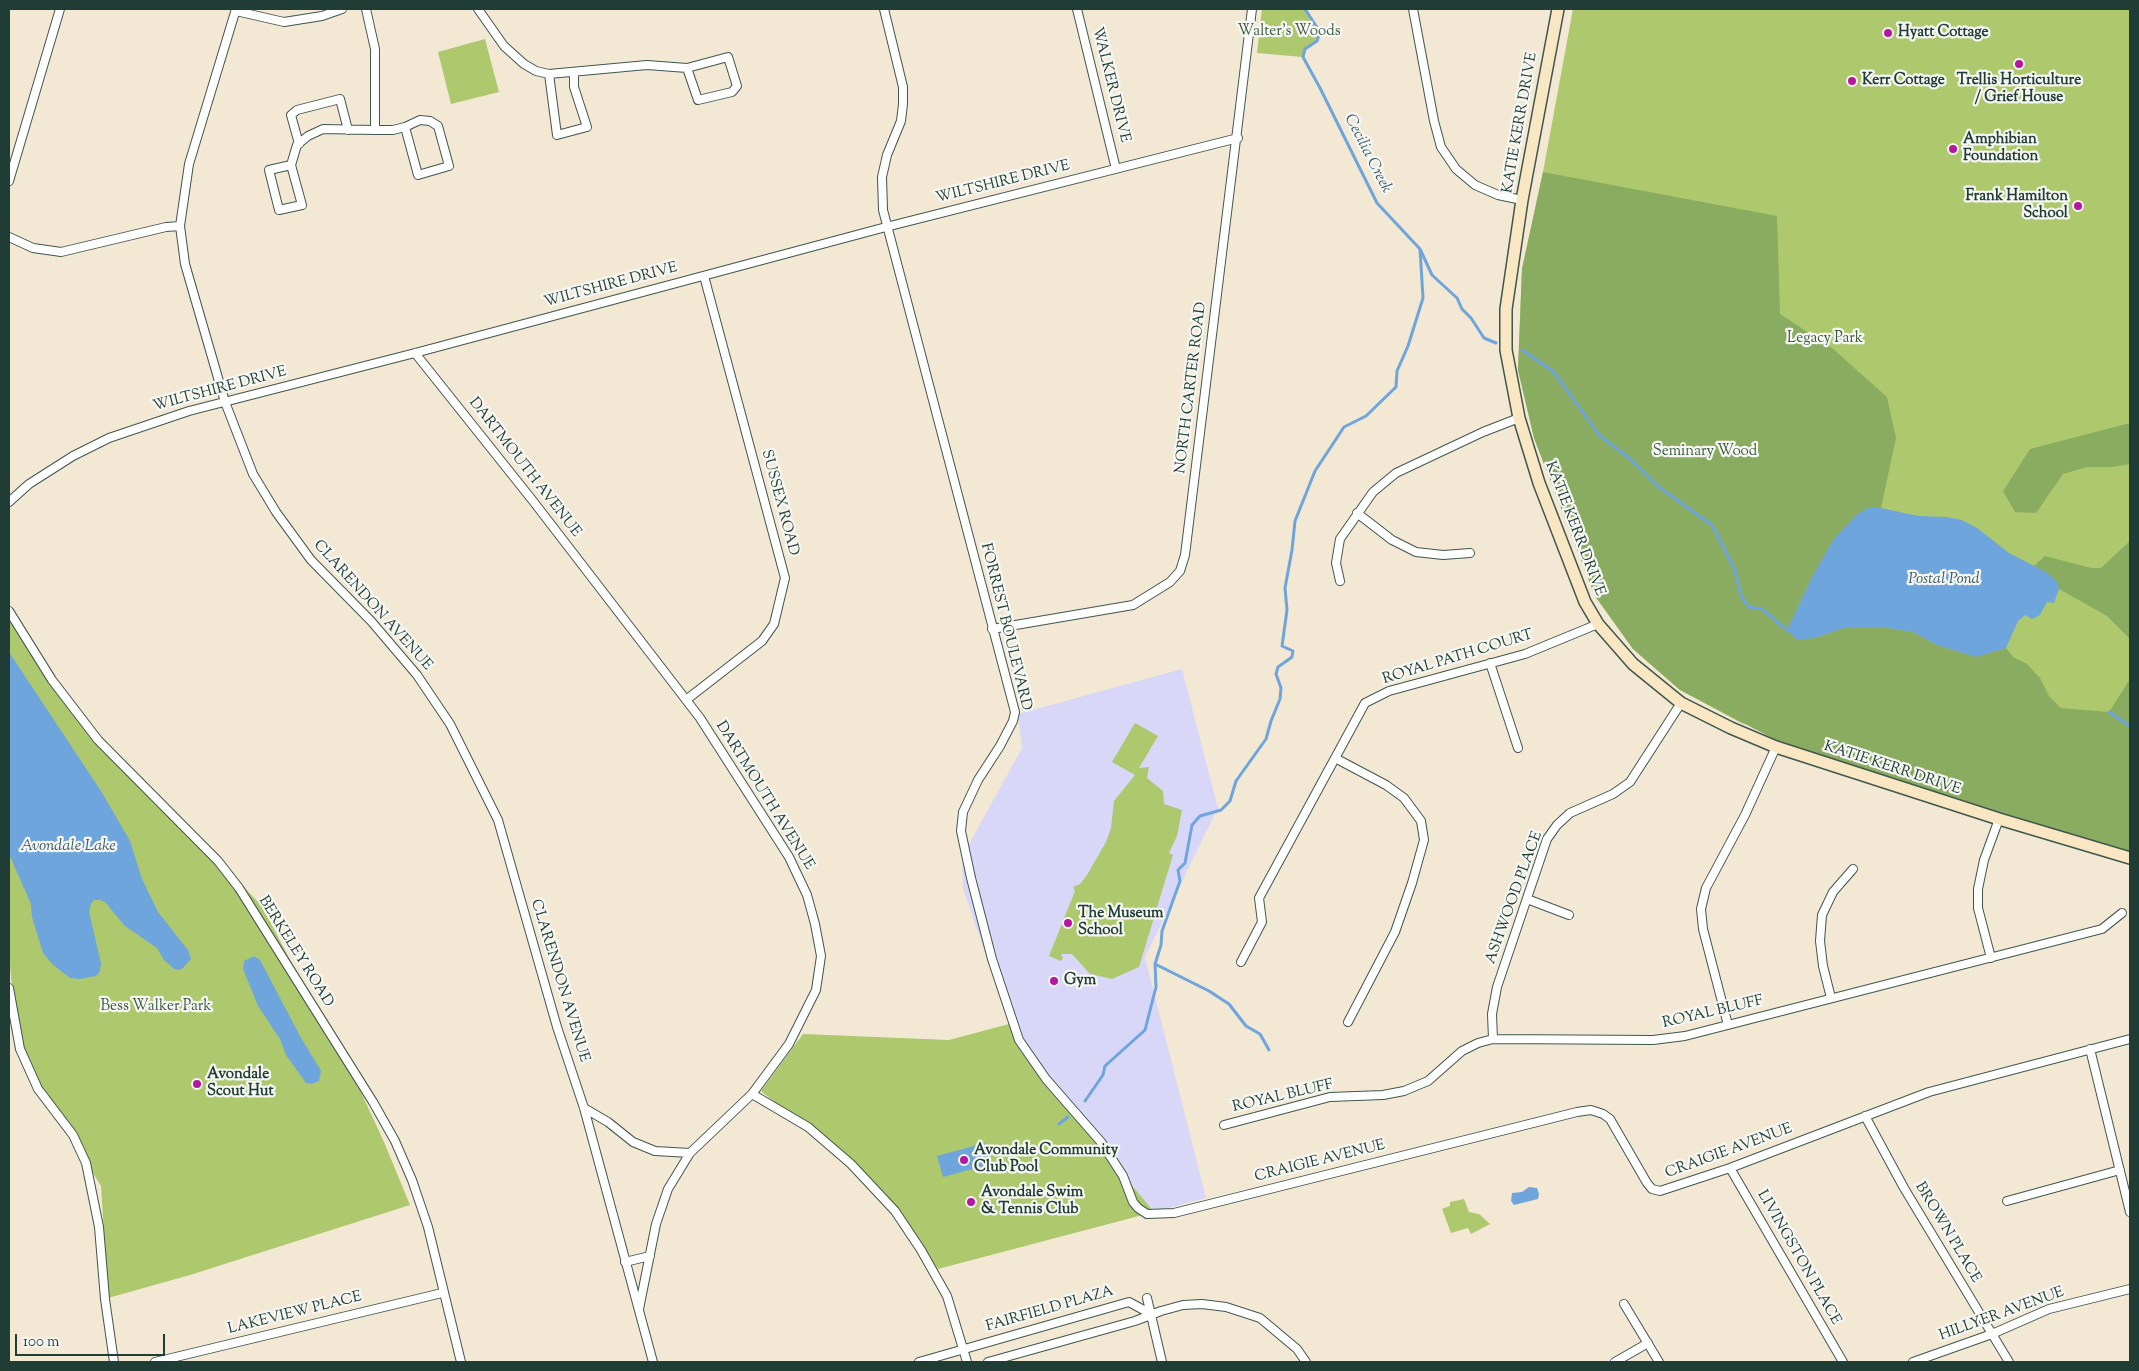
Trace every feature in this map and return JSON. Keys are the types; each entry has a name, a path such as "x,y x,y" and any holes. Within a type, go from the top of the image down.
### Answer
{"street":[{"path":"9,181 60,9"},
{"path":"236,10 284,22 322,16 342,9"},
{"path":"366,9 375,49 375,130"},
{"path":"478,9 504,46 514,56 524,64 549,74 647,65 687,68 728,56 737,86 732,92 698,100 687,68"},
{"name":"FORREST BOULEVARD","path":"884,9 903,87 900,121 887,155 882,177 881,197 886,227 1015,712 1013,721 1000,746 978,780 963,812 961,831 970,878 992,958 1019,1040 1046,1079 1101,1142 1123,1176 1133,1202 1138,1208"},
{"name":"WALKER DRIVE","path":"1077,9 1116,169"},
{"name":"NORTH CARTER ROAD","path":"992,629 1133,605 1170,582 1180,571 1185,555 1238,138 1252,9"},
{"path":"1413,9 1434,121 1441,147 1456,169 1475,185 1498,195 1522,200"},
{"name":"KATIE KERR DRIVE","path":"1558,9 1522,200 1506,309 1507,358 1519,418 1542,492 1585,602 1598,624 1632,664 1681,703 1731,728 1776,747 1999,820 2130,858"},
{"name":"CLARENDON AVENUE","path":"236,10 189,164 180,226 185,264 225,402 253,474 276,512 311,560 371,621 417,675 450,724 498,820 556,1027 584,1108 653,1362"},
{"path":"549,74 557,135 587,127 574,87 574,72"},
{"path":"291,165 269,170 279,210 302,205 291,165 298,144 291,115 297,110 340,99 348,130"},
{"path":"298,144 308,136 323,129 393,130 420,120 430,121 438,126 449,166 418,175 405,127"},
{"name":"WILTSHIRE DRIVE","path":"9,502 36,479 73,456 109,438 189,411 415,353 886,227 1238,138"},
{"path":"9,237 33,248 61,252 166,227 180,226"},
{"name":"SUSSEX ROAD","path":"686,700 762,641 774,624 785,578 704,276"},
{"name":"DARTMOUTH AVENUE","path":"415,353 533,501 700,718 789,858 807,895 815,924 821,956 816,990 789,1044 752,1094 690,1153 668,1189 656,1224 639,1311"},
{"path":"1340,582 1336,563 1340,538 1373,492 1396,473 1483,432 1519,418"},
{"path":"1357,513 1392,540 1416,552 1443,556 1470,552"},
{"name":"BERKELEY ROAD","path":"9,611 52,680 98,740 218,861 239,888 269,933 396,1141 428,1227 442,1293 461,1362"},
{"name":"ROYAL PATH COURT","path":"1241,962 1262,922 1259,898 1365,704 1389,691 1525,654 1598,624"},
{"path":"1490,664 1518,748"},
{"name":"ASHWOOD PLACE","path":"1493,1039 1492,1014 1497,987 1547,839 1557,825 1570,813 1613,794 1630,782 1681,703"},
{"path":"1728,1025 1703,929 1701,909 1706,888 1745,815 1776,747"},
{"path":"1335,758 1386,785 1404,798 1421,821 1424,840 1395,932 1348,1022"},
{"path":"1991,958 1978,908 1978,888 1984,860 1999,820"},
{"path":"1831,998 1823,966 1820,941 1822,915 1833,892 1853,869"},
{"path":"1527,899 1569,915"},
{"name":"ROYAL BLUFF","path":"1224,1124 1330,1097 1383,1095 1404,1092 1428,1081 1462,1051 1478,1042 1493,1039 1653,1040 1685,1036 2102,929 2122,913"},
{"path":"9,988 20,1049 38,1089 72,1136 86,1163 99,1227 105,1299 114,1362"},
{"name":"CRAIGIE AVENUE","path":"1138,1208 1148,1214 1174,1213 1591,1110 1603,1114 1610,1119 1652,1189 1660,1191 1730,1168 1865,1116 1958,1083 2130,1039"},
{"path":"2090,1049 2130,1212"},
{"path":"752,1094 808,1126 852,1164 895,1212 922,1250 947,1296 967,1362"},
{"path":"584,1108 608,1122 633,1142 655,1151 690,1153"},
{"name":"BROWN PLACE","path":"1865,1116 1904,1188 2009,1362"},
{"name":"LIVINGSTON PLACE","path":"1730,1168 1843,1362"},
{"path":"2007,1201 2120,1170"},
{"path":"625,1262 650,1256"},
{"name":"HILLYER AVENUE","path":"1913,1362 1992,1334 2050,1309 2130,1289"},
{"name":"LAKEVIEW PLACE","path":"155,1362 442,1293"},
{"path":"1147,1298 1162,1362"},
{"name":"FAIRFIELD PLAZA","path":"919,1362 1129,1302 1151,1314"},
{"path":"988,1362 1135,1321 1151,1314 1183,1305 1202,1304 1226,1307 1260,1318 1297,1348 1306,1362"},
{"path":"1624,1304 1659,1362"},
{"path":"1615,1362 1648,1343"}],"shaded area":[{"name":"The Museum School","path":"1182,669 1218,808 1145,957 1206,1198 1154,1212 1017,1045 963,889 962,857 1022,748 1018,714"}],"green space":[{"name":"Walter's Woods","path":"1262,9 1305,9 1320,32 1317,41 1305,49 1303,57 1257,53"},
{"name":"Legacy Park","path":"1573,9 2130,9 2130,852 1741,723 1680,690 1633,649 1595,596 1534,438 1518,370 1522,269 1543,172"},
{"path":"485,39 499,92 451,104 438,52"},
{"name":"Seminary Wood","path":"1543,172 1777,216 1780,314 1832,348 1887,397 1896,438 1881,508 1868,508 1812,577 1787,630 1815,638 1847,627 1881,627 1913,632 1937,645 1976,657 2006,648 2013,657 2027,664 2040,678 2049,696 2061,708 2109,712 2130,679 2130,852 1797,751 1680,690 1633,649 1595,596 1534,438 1518,370 1522,269"},
{"path":"2130,423 2130,464 2112,467 2087,467 2063,474 2036,513 2015,512 2003,491 2030,449"},
{"path":"2130,541 2130,639 2107,616 2059,589 2057,582 2046,572 2034,566 2045,556 2091,568 2101,568"},
{"name":"Bess Walker Park","path":"9,605 69,705 262,906 329,1035 359,1088 410,1205 190,1275 108,1298 101,1186 18,1053 9,955"},
{"path":"1135,723 1158,736 1139,768 1149,767 1147,778 1163,791 1164,804 1182,810 1177,836 1169,853 1173,855 1139,967 1112,979 1090,974 1072,954 1061,954 1063,958 1061,961 1049,956 1075,891 1073,887 1080,884 1087,875 1106,842 1111,828 1114,801 1135,775 1112,762"},
{"path":"1009,1024 1017,1046 1154,1212 938,1269 859,1170 761,1091 803,1034 949,1040"},
{"path":"1464,1199 1469,1212 1479,1214 1490,1224 1471,1234 1468,1228 1451,1233 1442,1209 1450,1206 1450,1202"}],"water":[{"name":"Postal Pond","path":"1868,508 1881,508 1918,516 1947,517 1962,520 1977,528 2009,553 2046,572 2057,582 2059,589 2054,603 2047,602 2040,615 2032,619 2025,615 2018,621 2006,648 1976,657 1937,645 1913,632 1881,627 1847,627 1815,638 1797,640 1787,630 1812,577 1833,540 1856,515"},
{"name":"Avondale Lake","path":"9,652 101,791 130,841 142,879 158,912 188,950 191,959 183,968 179,970 174,969 164,960 157,948 125,926 105,902 100,900 94,900 89,912 101,963 100,971 96,976 80,979 70,978 52,964 43,953 32,917 31,904 9,854"},
{"path":"254,956 260,960 300,1036 321,1071 319,1081 312,1084 306,1083 286,1055 280,1039 258,1006 243,969 244,961"},
{"name":"Avondale Community Club Pool","path":"985,1143 991,1164 943,1177 937,1156"},
{"path":"1529,1187 1537,1188 1538,1199 1514,1205 1511,1201 1512,1193 1522,1192"}],"waterway":[{"name":"Cecilia Creek","path":"1305,9 1320,32 1317,41 1305,49 1303,57 1377,203 1420,249 1432,275 1457,298 1462,309 1471,318 1484,338 1496,343"},
{"path":"1085,1101 1103,1075 1105,1066 1145,1030 1156,987 1155,964 1161,945 1162,931 1180,881 1178,870 1185,863 1192,825 1200,816 1221,810 1230,801 1236,781 1266,739 1280,699 1281,688 1276,674 1278,667 1292,657 1293,651 1282,646 1287,610 1285,588 1295,521 1315,471 1344,427 1366,416 1396,387 1397,371 1408,346 1423,298 1420,249"},
{"name":"Cecilia Creek","path":"1522,350 1554,372 1599,435 1629,458 1660,488 1712,525 1735,570 1741,596 1749,607 1762,609 1787,630"},
{"path":"2109,712 2130,726"},
{"path":"1155,964 1209,991 1229,1004 1246,1026 1260,1034 1269,1050"},
{"path":"1059,1124 1068,1117"}],"place":[{"name":"Hyatt Cottage","path":"1888,33"},
{"name":"Trellis Horticulture / Grief House","path":"2019,64"},
{"name":"Kerr Cottage","path":"1852,81"},
{"name":"Amphibian Foundation","path":"1953,149"},
{"name":"Frank Hamilton School","path":"2078,206"},
{"name":"The Museum School","path":"1068,923"},
{"name":"Gym","path":"1054,981"},
{"name":"Avondale Scout Hut","path":"197,1084"},
{"name":"Avondale Community Club Pool","path":"964,1160"},
{"name":"Avondale Swim & Tennis Club","path":"971,1202"}]}
